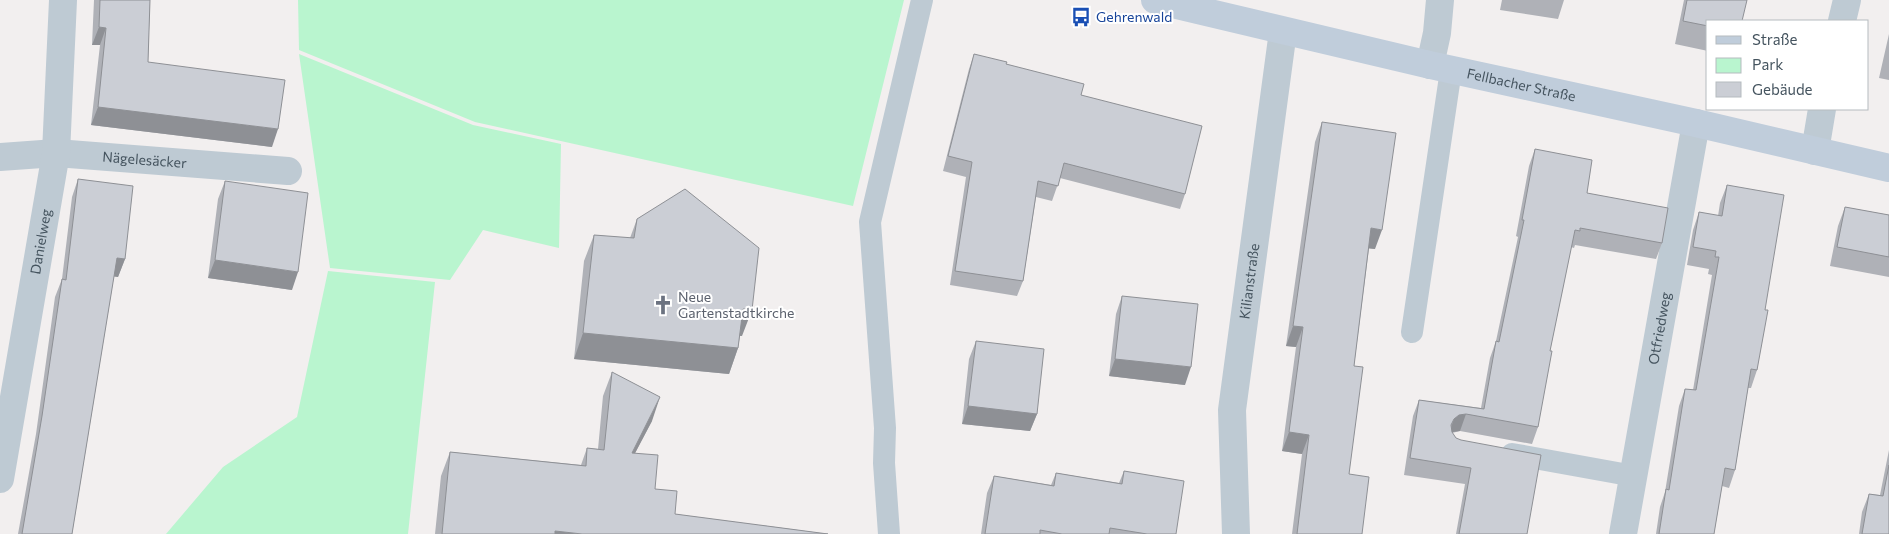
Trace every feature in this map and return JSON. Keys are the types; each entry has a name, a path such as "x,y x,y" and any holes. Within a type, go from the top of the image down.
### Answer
{"street":[{"name":"Danielweg","path":"0,479 56,153 63,0"},
{"name":"Fellbacher Straße","path":"1156,0 1440,68 1696,123 1889,168"},
{"path":"1440,0 1437,33 1440,68"},
{"path":"1842,20 1847,0"},
{"name":"Kilianstraße","path":"1236,534 1232,410 1283,31"},
{"path":"1815,151 1822,110"},
{"name":"Otfriedweg","path":"1623,534 1696,123"},
{"name":"Nägelesäcker","path":"0,156 56,153 288,171"}],"lane":[{"path":"889,534 884,463 885,428 870,222 922,0"},
{"path":"1412,332 1440,68"},
{"path":"1488,449 1634,476"}],"green space":[{"path":"298,0 904,0 853,206 475,122 299,50"},
{"path":"299,54 473,125 561,144 559,248 483,230 450,280 330,268"},
{"path":"328,271 435,282 408,534 166,534 223,467 297,417"}],"building":[{"path":"100,0 150,0 148,62 285,80 278,129 98,107 106,28 99,27"},
{"path":"1687,0 1747,0 1742,20 1706,20 1706,26 1683,21"},
{"path":"974,54 1084,84 1081,95 1202,126 1185,194 1064,163 1058,186 1038,181 1023,281 955,271 972,162 948,156"},
{"path":"1322,122 1396,133 1382,230 1371,228 1354,366 1363,367 1349,474 1369,477 1362,534 1297,534 1309,435 1289,432 1303,327 1293,326"},
{"path":"1535,149 1592,160 1587,193 1668,208 1662,243 1580,228 1580,231 1575,230 1550,351 1552,351 1538,427 1466,414 1459,415 1451,425 1452,432 1456,438 1461,440 1541,455 1527,534 1459,534 1471,468 1410,458 1419,400 1484,409 1496,341 1499,342 1524,220 1522,220"},
{"path":"78,179 133,186 125,259 117,258 72,534 22,534 62,279 66,280"},
{"path":"225,181 308,193 298,272 215,260"},
{"path":"1727,185 1784,195 1765,310 1768,310 1757,370 1751,369 1735,470 1725,468 1714,534 1659,534 1666,489 1669,490 1685,389 1696,390 1719,257 1715,257 1716,251 1693,247 1699,212 1722,216"},
{"name":"Neue Gartenstadtkirche","path":"685,189 759,248 752,310 743,309 738,348 583,333 594,235 634,238 637,219"},
{"path":"1845,207 1889,215 1889,257 1837,247"},
{"path":"1122,296 1198,304 1191,367 1115,359"},
{"path":"976,341 1044,349 1037,414 968,406"},
{"path":"612,372 660,397 632,453 658,455 655,489 677,491 675,514 828,534 582,534 555,531 555,534 442,534 450,452 586,466 587,448 604,450"},
{"path":"1889,465 1889,534 1862,534 1869,494 1883,496"},
{"path":"1124,471 1184,481 1176,534 1147,534 1110,528 1109,534 1062,534 1040,530 1040,534 985,534 994,476 1054,486 1056,473 1122,484"}],"place":[{"name":"Gehrenwald","path":"1081,17"},
{"name":"Neue Gartenstadtkirche","path":"663,305"}]}
